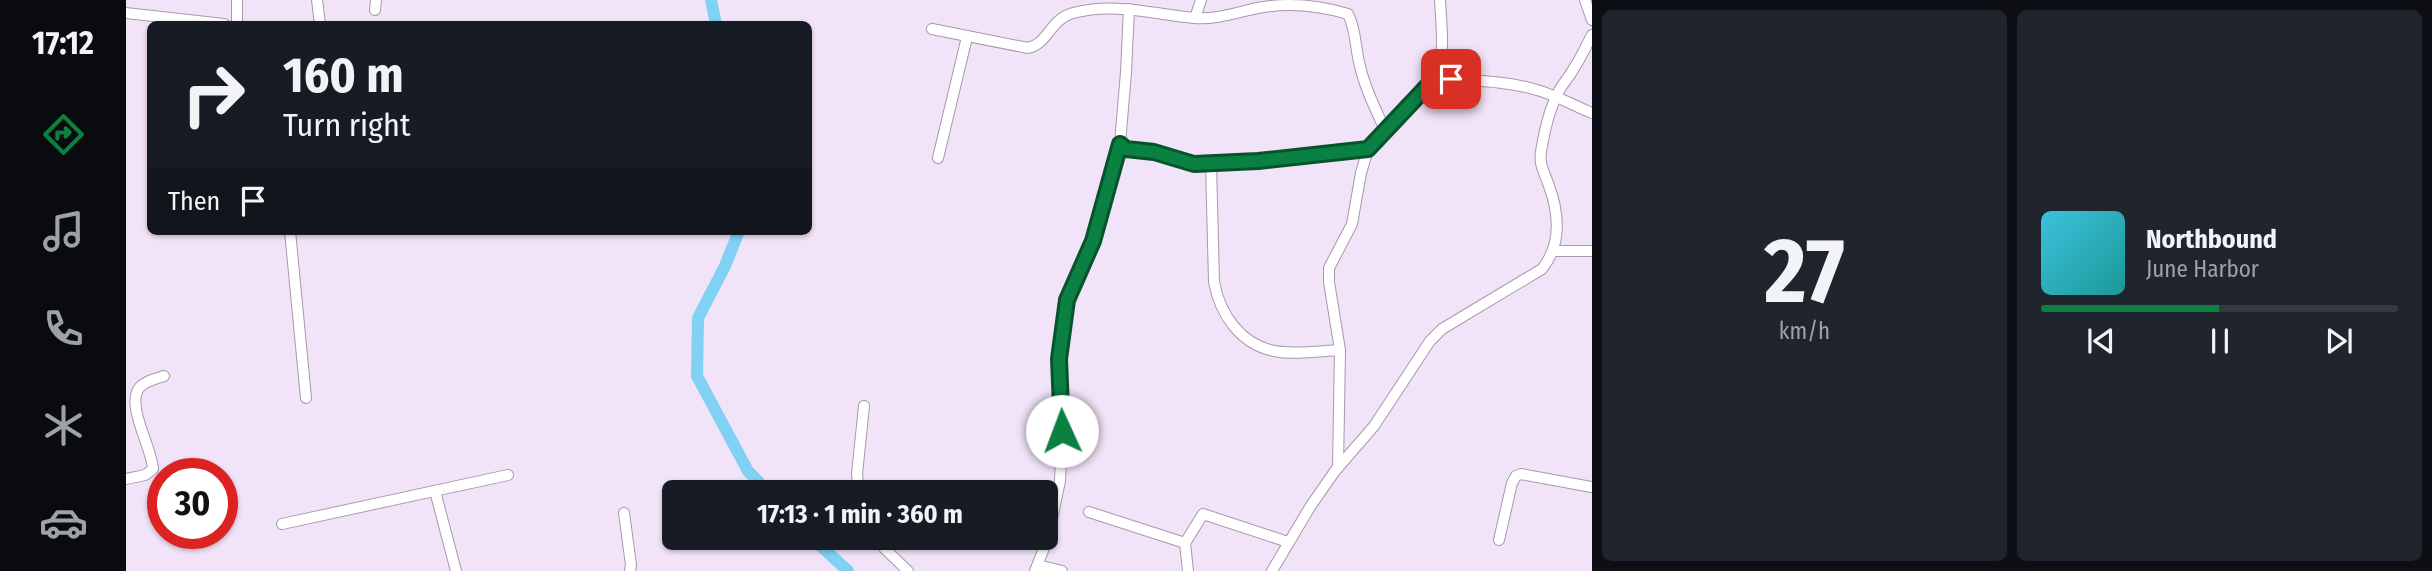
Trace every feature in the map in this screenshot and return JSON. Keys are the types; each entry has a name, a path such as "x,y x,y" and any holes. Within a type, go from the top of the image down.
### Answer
{"street":[{"path":"237,0 237,21"},
{"path":"317,0 320,21"},
{"path":"1195,18 1201,0"},
{"path":"1338,468 1340,351 1329,268 1352,224 1368,149 1435,78 1440,61 1442,33 1440,0"},
{"path":"1585,0 1592,20"},
{"path":"932,29 1028,48 1038,44 1062,16 1086,9 1129,9 1195,18 1223,16 1279,5 1348,14 1353,23 1358,60 1367,89 1385,130"},
{"path":"1058,488 1062,431 1059,359 1067,300 1097,229 1120,144 1129,9"},
{"path":"126,13 197,21"},
{"path":"1272,571 1288,542 1338,468 1374,426 1430,341 1442,329 1464,315 1542,270 1554,251 1554,208 1540,162 1546,125 1556,97 1592,35"},
{"path":"937,158 967,37"},
{"path":"1435,78 1509,83 1540,90 1592,113"},
{"path":"1120,144 1126,149 1154,152 1194,164 1258,161 1368,149"},
{"path":"1211,163 1214,282 1217,299 1229,324 1247,338 1275,352 1340,351"},
{"path":"290,235 306,398"},
{"path":"1554,251 1592,251"},
{"path":"126,479 145,475 153,469 136,412 136,395 141,386 164,376"},
{"path":"858,480 864,406"},
{"path":"282,524 508,475"},
{"path":"1499,540 1516,475 1530,475 1592,487"},
{"path":"435,491 456,571"},
{"path":"1089,512 1185,542"},
{"path":"624,513 631,565 629,571"},
{"path":"1188,571 1185,542 1203,514 1288,542"},
{"path":"886,550 908,571"},
{"path":"1041,550 1036,568 1062,571"}],"waterway":[{"path":"711,0 715,21"},
{"path":"737,235 698,318 697,376 748,471 757,480"},
{"path":"825,550 848,571"}],"route":[{"path":"1062,431 1059,359 1067,300 1077,272 1093,241 1120,144 1126,149 1154,152 1194,164 1258,161 1368,149 1435,78 1451,79"}]}
